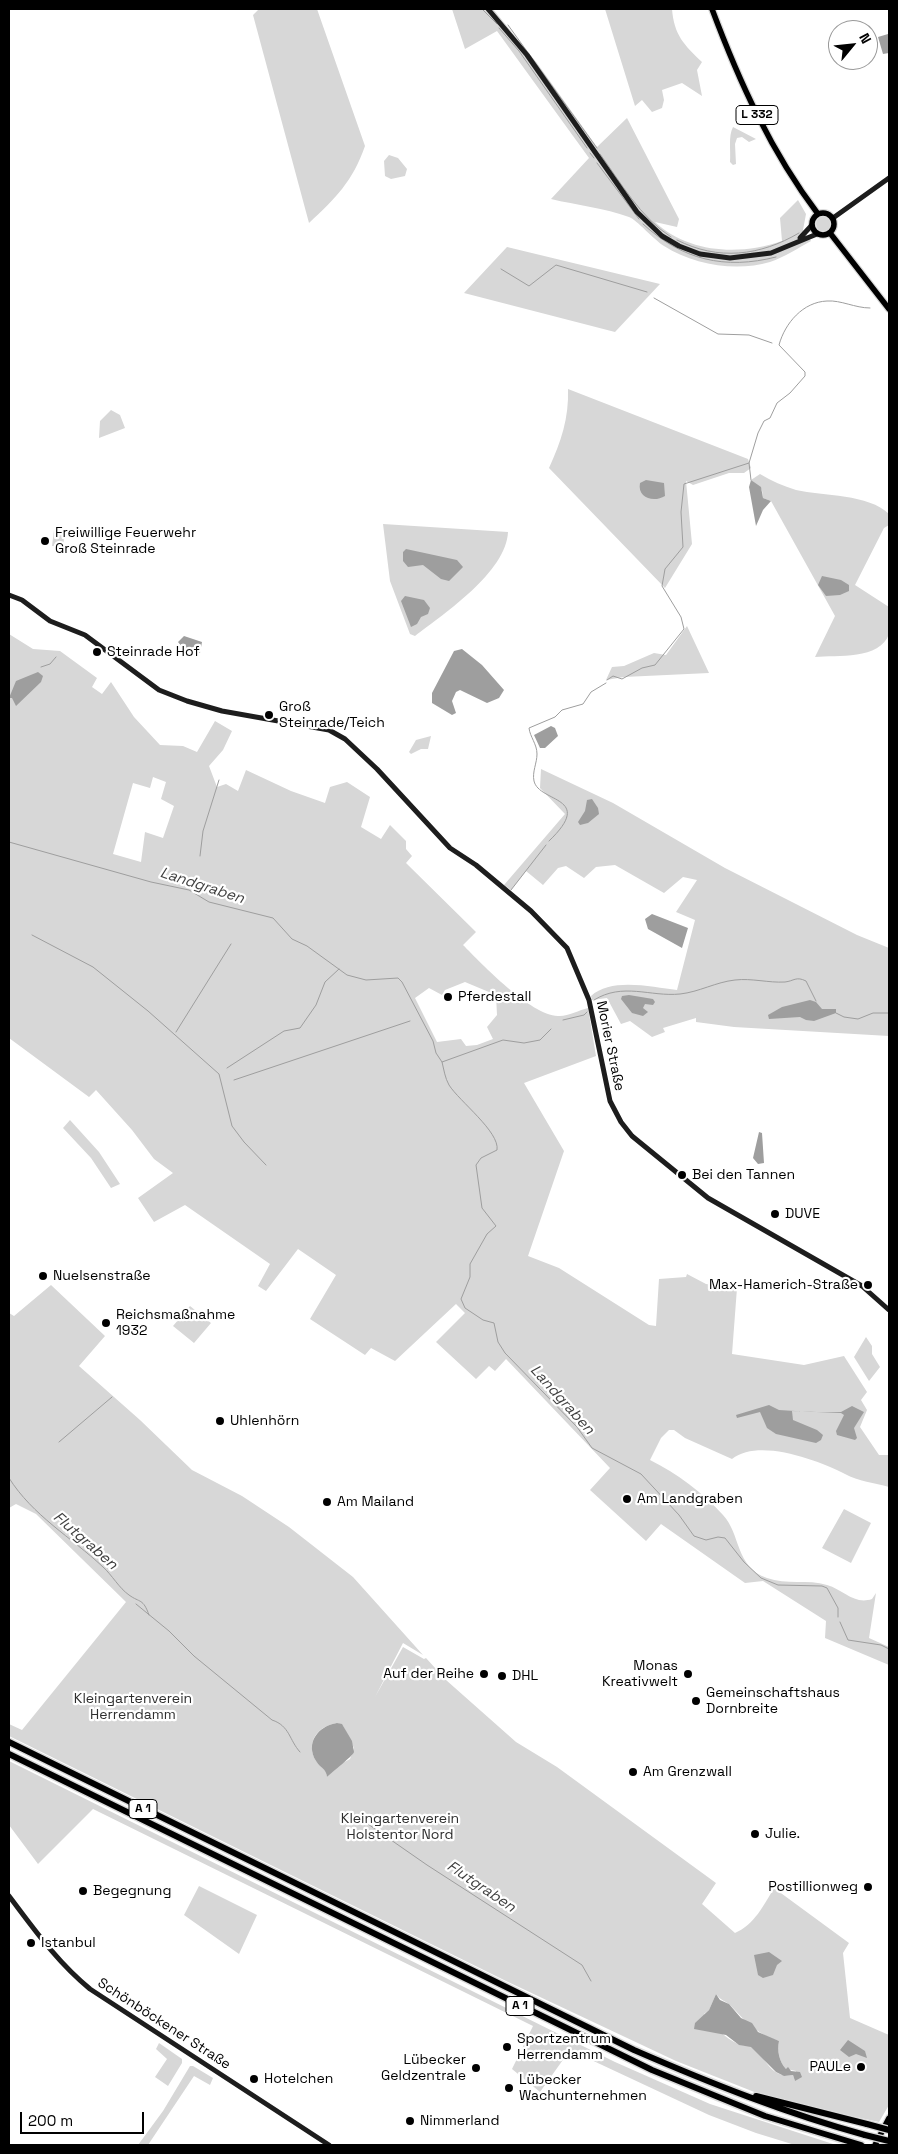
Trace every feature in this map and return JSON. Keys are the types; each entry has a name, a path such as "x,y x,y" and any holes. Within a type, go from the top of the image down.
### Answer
{"highway":[{"name":"A 1","path":"9,1742 634,2050 700,2079 784,2111 889,2141"},
{"name":"A 1","path":"9,1754 661,2074 765,2116 859,2145"},
{"path":"700,2079 775,2103 889,2130"}],"main road":[{"path":"488,9 527,55 637,212 662,236 679,246 700,254 730,258 771,253 818,234 830,233 834,226 833,218"},
{"name":"L 332","path":"712,9 736,71 762,125 818,214"},
{"path":"833,218 889,178"},
{"path":"796,242 812,225 813,220 818,214 824,213 833,218"},
{"path":"812,225 818,234"},
{"path":"830,233 889,309"},
{"name":"Morier Straße","path":"9,595 22,600 50,621 85,635 137,676 176,697 222,711 329,730 350,743 450,848 476,865 513,896 567,948 589,1000 610,1101 620,1122 632,1136 708,1198 850,1279 873,1294 889,1310"},
{"name":"Schönböckener Straße","path":"9,1896 50,1951 90,1989 329,2145"},
{"path":"875,2145 889,2118"}],"green space":[{"path":"259,9 317,9 365,146 355,169 342,189 309,223 253,15"},
{"path":"452,9 493,9 537,63 597,147 627,118 679,219 677,227 655,222 668,232 699,246 715,249 749,249 766,246 782,241 780,218 798,200 806,214 803,230 811,241 770,262 743,266 716,265 676,253 660,243 629,217 551,199 589,158 497,31 465,49"},
{"path":"605,9 672,9 675,26 681,39 702,62 697,70 702,96 682,83 662,90 664,100 662,108 652,112 642,100 635,106"},
{"path":"733,127 756,139 749,142 742,137 737,138 735,144 736,164 733,165 730,162 730,144"},
{"path":"389,155 398,158 407,169 405,176 391,179 385,176 384,161"},
{"path":"821,216 827,216 832,221 830,230 821,232 816,227 816,221"},
{"path":"507,247 660,284 615,332 464,293"},
{"path":"568,389 748,459 751,468 744,473 729,473 693,485 686,481 692,544 665,588 549,468 563,430 567,410"},
{"path":"111,410 120,415 125,428 99,438 100,421"},
{"path":"760,474 796,490 858,499 880,507 889,514 889,525 884,528 855,585 889,607 889,634 877,648 846,656 815,657 835,616 771,501 763,498 762,490 751,480"},
{"path":"383,524 508,532 505,547 497,562 486,576 457,604 415,636 410,634 390,581"},
{"path":"54,530 65,531 63,547 52,546"},
{"path":"687,626 709,673 624,677 606,680 612,667 624,666 654,653 666,655"},
{"path":"9,634 33,649 60,651 97,678 92,687 102,694 111,682 134,717 160,745 183,746 197,752 215,721 232,731 223,750 209,766 217,787 226,784 238,791 246,770 291,791 325,803 330,787 347,782 370,797 361,827 381,839 390,825 406,841 406,849 412,856 406,863 476,932 463,945 482,964 521,998 547,1013 562,1016 588,1008 596,1056 524,1083 564,1151 528,1256 559,1268 649,1325 656,1326 659,1279 686,1277 687,1274 706,1284 737,1288 732,1354 804,1365 844,1356 867,1392 861,1400 867,1410 860,1427 879,1455 889,1455 889,1487 855,1478 788,1453 757,1451 743,1453 732,1459 685,1438 674,1430 669,1430 661,1438 650,1460 689,1484 723,1515 733,1531 744,1558 757,1573 774,1580 820,1583 833,1587 854,1599 872,1599 876,1593 869,1638 889,1647 889,1665 825,1638 826,1621 763,1581 745,1583 661,1524 646,1541 590,1490 610,1468 506,1359 495,1371 489,1366 476,1379 436,1342 465,1313 456,1304 395,1361 371,1348 365,1355 310,1319 336,1275 298,1249 266,1291 258,1286 270,1264 185,1205 154,1222 138,1198 173,1173 154,1159 132,1130 96,1090 89,1097 9,1038","holes":["153,777 166,782 161,799 174,806 163,838 145,832 141,862 113,854 133,783 150,788","465,982 496,995 497,1015 487,1027 493,1039 477,1045 466,1046 461,1039 437,1042 415,998 429,988 442,995 445,990"]},
{"path":"431,736 428,749 421,749 411,754 409,752 416,740"},
{"path":"541,769 613,803 725,868 857,935 889,948 889,1036 734,1027 696,1022 696,1018 663,1028 665,1032 652,1037 630,1021 621,1024 607,998 592,1000 591,996 599,990 620,985 677,990 695,920 676,912 697,880 683,877 664,893 615,865 596,867 584,878 566,866 558,868 543,885 526,871 511,890 504,885 565,814 540,788"},
{"path":"70,1120 99,1152 120,1184 111,1188 91,1158 63,1128"},
{"path":"51,1285 105,1336 79,1366 140,1420 192,1470 242,1496 289,1527 353,1577 423,1655 403,1643 375,1697 403,1647 424,1659 426,1658 446,1680 516,1742 557,1767 716,1883 702,1904 735,1933 753,1920 774,1888 849,1943 843,1953 850,2018 889,2035 889,2105 879,2122 772,2099 676,2061 506,1981 9,1736 9,1724 22,1730 126,1602 36,1514 16,1504 9,1508 9,1313 14,1316","holes":["337,1723 343,1726 354,1748 350,1759 337,1766 327,1777 313,1754 313,1741 319,1731","716,1994 753,2027 779,2041 778,2052 780,2059 786,2069 796,2071 795,2081 793,2075 784,2075 772,2070 756,2050 750,2046 740,2045 733,2041 712,2023 704,2014 709,2010"]},
{"path":"190,1306 211,1323 194,1343 173,1326"},
{"path":"866,1337 872,1346 872,1354 880,1367 869,1381 854,1357"},
{"path":"844,1509 871,1523 851,1563 822,1548"},
{"path":"9,1761 615,2062 710,2104 836,2145 795,2145 756,2133 709,2115 570,2050 540,2092 512,2069 533,2026 93,1809 38,1864 9,1825"},
{"path":"199,1886 257,1915 239,1954 184,1915"},
{"path":"159,2043 182,2059 182,2063 168,2086 155,2077 167,2059 156,2049"},
{"path":"190,2066 213,2078 210,2085 194,2076 148,2145 138,2145 163,2111"}],"shaded area":[{"path":"888,34 889,53 883,54 878,37"},
{"path":"646,480 664,483 665,496 651,499 644,496 641,492 640,483"},
{"path":"751,480 761,487 763,498 771,501 763,510 756,526 749,487"},
{"path":"406,549 457,560 463,567 449,581 441,579 423,565 408,567 403,561 403,552"},
{"path":"822,576 841,580 849,585 849,591 840,595 826,596 818,585"},
{"path":"405,596 424,600 430,608 428,614 421,617 417,624 411,627 401,601"},
{"path":"184,636 202,642 200,653 191,652 178,642"},
{"path":"462,649 482,665 504,690 499,698 487,703 460,690 456,692 452,701 456,713 452,715 432,703 432,693 454,651"},
{"path":"38,672 43,676 41,682 16,706 12,698 9,698 16,681"},
{"path":"551,726 555,728 558,736 545,748 540,748 534,735"},
{"path":"592,799 598,808 599,814 588,823 580,825 578,822 585,811 587,800"},
{"path":"652,914 688,928 682,948 648,929 645,919"},
{"path":"629,995 653,999 655,1002 653,1005 645,1004 643,1008 648,1012 643,1016 632,1013 621,999 622,996"},
{"path":"810,1000 816,1002 822,1009 836,1009 836,1013 814,1021 800,1017 769,1019 768,1015 782,1007"},
{"path":"759,1132 762,1133 764,1163 758,1164 753,1158"},
{"path":"769,1405 779,1410 801,1411 792,1411 793,1420 817,1430 823,1435 821,1440 816,1443 776,1434 767,1428 760,1412 737,1418 736,1415"},
{"path":"852,1406 864,1412 854,1428 857,1438 855,1440 837,1435 836,1431 844,1415 841,1413 816,1412 841,1412"},
{"path":"337,1723 342,1724 352,1741 354,1752 327,1777 313,1754 313,1742 315,1736 324,1728"},
{"path":"769,1952 782,1961 777,1965 773,1975 763,1978 758,1975 754,1955"},
{"path":"716,1994 720,2000 729,2004 741,2018 752,2023 758,2032 779,2041 779,2056 782,2063 786,2069 788,2067 791,2071 800,2072 802,2077 795,2081 793,2075 784,2076 776,2072 751,2047 739,2045 726,2035 694,2029 695,2023 709,2010"},
{"path":"848,2040 865,2051 867,2058 856,2054 849,2057 840,2050"}],"waterway":[{"path":"482,9 497,24"},
{"path":"508,25 597,148"},
{"path":"499,28 519,51 587,148"},
{"path":"590,153 594,158"},
{"path":"600,154 640,210 671,237"},
{"path":"597,163 639,219"},
{"path":"643,224 673,246 705,259 739,262 776,257"},
{"path":"677,240 692,247 708,251 739,253 769,247 799,233"},
{"path":"501,269 529,286 556,265 647,292"},
{"path":"654,298 718,334 749,335 772,343"},
{"path":"751,480 749,463 758,433 764,421 770,418 777,403 790,393 805,376 805,372 779,345 790,322 796,315 818,302 832,301 870,308"},
{"path":"607,680 613,676 622,679 642,668 655,665 684,629 681,617 662,586 665,569 683,547 681,512 684,484 749,463"},
{"path":"41,667 50,664 56,657"},
{"path":"549,841 562,826 567,816 566,808 561,802 538,788 534,781 537,750 529,728 555,717 562,710 583,704 591,692 606,683"},
{"path":"200,856 203,831 219,780"},
{"name":"Landgraben","path":"9,842 151,882 189,890 209,902 273,918 292,939 307,946 347,975 366,980 398,978 402,982 433,1041 436,1053 442,1062"},
{"path":"511,890 546,845"},
{"path":"32,935 93,967 148,1011 219,1074 232,1126 266,1165"},
{"path":"176,1032 231,944"},
{"path":"227,1068 284,1031 300,1028 316,1005 325,982 339,969"},
{"path":"594,1000 615,992 637,991 680,994 735,980 779,982 797,979 806,981 816,1001"},
{"path":"563,1020 584,1015 587,1012"},
{"path":"836,1013 844,1017 858,1019 873,1013 889,1013"},
{"path":"234,1080 410,1021"},
{"name":"Landgraben","path":"551,1029 540,1040 524,1043 503,1040 442,1062 449,1085 492,1134 497,1150 481,1158 476,1165 482,1208 496,1226 487,1234 470,1264 470,1277 461,1299 465,1308 483,1320 494,1323 498,1342 505,1353 577,1427 592,1448 641,1474 679,1515 694,1536 706,1540 718,1537 725,1538 744,1562 761,1578 778,1585 822,1586 827,1588 838,1608 838,1617"},
{"path":"59,1442 112,1397"},
{"name":"Flutgraben","path":"9,1478 29,1504 91,1556 125,1592 143,1603 149,1615"},
{"name":"Flutgraben","path":"136,1604 169,1631 194,1656 272,1720 282,1726 300,1752"},
{"name":"Landgraben","path":"840,1622 848,1640 881,1645 889,1649"},
{"name":"Flutgraben","path":"355,1815 427,1865 582,1965 591,1981"}],"place":[{"name":"Freiwillige Feuerwehr Groß Steinrade","path":"45,541"},
{"name":"Steinrade Hof","path":"97,652"},
{"name":"Groß Steinrade/Teich","path":"269,715"},
{"name":"Pferdestall","path":"448,997"},
{"name":"Bei den Tannen","path":"682,1175"},
{"name":"DUVE","path":"775,1214"},
{"name":"Nuelsenstraße","path":"43,1276"},
{"name":"Max-Hamerich-Straße","path":"868,1285"},
{"name":"Reichsmaßnahme 1932","path":"106,1323"},
{"name":"Uhlenhörn","path":"220,1421"},
{"name":"Am Landgraben","path":"627,1499"},
{"name":"Am Mailand","path":"327,1502"},
{"name":"Auf der Reihe","path":"484,1674"},
{"name":"Monas Kreativwelt","path":"688,1674"},
{"name":"DHL","path":"502,1676"},
{"name":"Gemeinschaftshaus Dornbreite","path":"696,1701"},
{"name":"Am Grenzwall","path":"633,1772"},
{"name":"Julie.","path":"755,1834"},
{"name":"Postillionweg","path":"868,1887"},
{"name":"Begegnung","path":"83,1891"},
{"name":"Istanbul","path":"31,1943"},
{"name":"Sportzentrum Herrendamm","path":"507,2047"},
{"name":"PAULe","path":"861,2067"},
{"name":"Lübecker Geldzentrale","path":"476,2068"},
{"name":"Hotelchen","path":"254,2079"},
{"name":"Lübecker Wachunternehmen","path":"509,2088"},
{"name":"Nimmerland","path":"410,2121"}],"park label":[{"name":"Kleingartenverein Herrendamm","path":"133,1708"},
{"name":"Kleingartenverein Holstentor Nord","path":"400,1828"}]}
